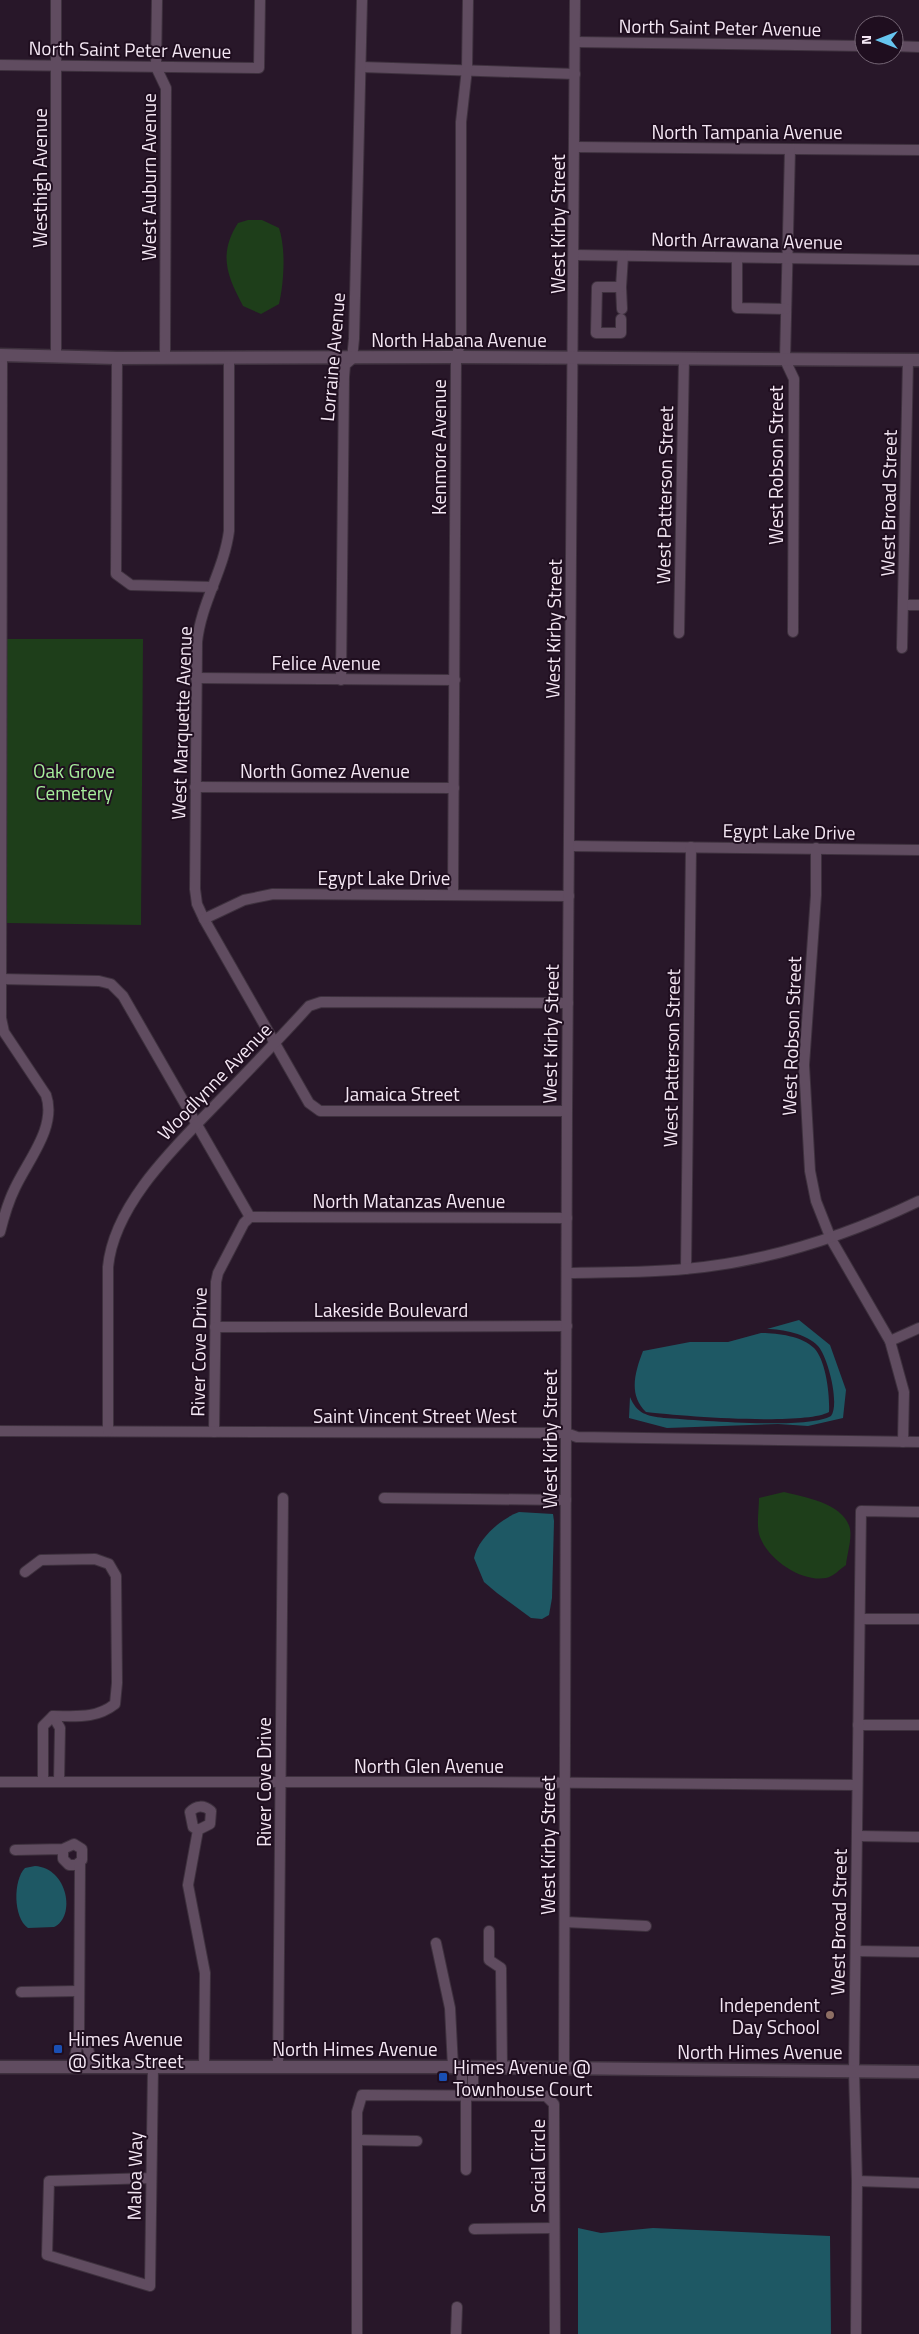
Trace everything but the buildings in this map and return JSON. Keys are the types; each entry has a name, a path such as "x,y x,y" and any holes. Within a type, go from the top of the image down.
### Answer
{"street":[{"name":"Westhigh Avenue","path":"56,0 56,355"},
{"name":"West Auburn Avenue","path":"157,0 156,67 166,88 165,357"},
{"name":"North Saint Peter Avenue","path":"0,65 260,68 260,0"},
{"name":"Lorraine Avenue","path":"341,680 344,377 345,365 352,358 362,0"},
{"name":"Kenmore Avenue","path":"454,895 456,357 461,342 461,122 467,69 468,0"},
{"name":"West Kirby Street","path":"564,2069 567,1111 574,357 575,0"},
{"name":"North Saint Peter Avenue","path":"575,42 854,46"},
{"path":"904,46 919,46"},
{"path":"361,67 575,74"},
{"name":"North Tampania Avenue","path":"575,147 919,150"},
{"name":"West Robson Street","path":"790,149 785,360 794,379 793,632"},
{"name":"North Arrawana Avenue","path":"574,255 919,260"},
{"path":"621,287 597,288 596,333 621,333 623,256"},
{"path":"737,258 737,308 786,309"},
{"path":"0,1232 12,1196 43,1135 50,1106 46,1095 4,1032 1,1018 1,355"},
{"name":"North Habana Avenue","path":"1,355 117,358 574,357 914,360"},
{"path":"117,358 116,574 131,585 213,587"},
{"name":"West Marquette Avenue","path":"229,358 228,531 226,550 199,622 196,678 195,889 198,904 204,918 274,1043"},
{"name":"West Patterson Street","path":"679,633 684,358"},
{"name":"West Broad Street","path":"902,648 914,360"},
{"path":"903,605 919,605"},
{"name":"Felice Avenue","path":"196,678 455,680"},
{"name":"North Gomez Avenue","path":"195,787 454,788"},
{"name":"Egypt Lake Drive","path":"570,846 919,850"},
{"name":"West Patterson Street","path":"686,1269 691,847"},
{"name":"West Robson Street","path":"816,848 816,895 805,1036 805,1114 810,1171 816,1201 831,1239 890,1341 904,1392 903,1442"},
{"name":"Egypt Lake Drive","path":"204,918 244,900 273,894 569,896"},
{"path":"0,979 99,981 111,984 124,996 250,1217"},
{"name":"Woodlynne Avenue","path":"108,1431 109,1252 134,1200 151,1172 309,1006 321,1002 568,1004"},
{"name":"Jamaica Street","path":"274,1043 309,1103 320,1110 567,1111"},
{"path":"567,1273 686,1269 738,1262 831,1239 919,1201"},
{"name":"North Matanzas Avenue","path":"250,1217 567,1218"},
{"name":"River Cove Drive","path":"214,1432 215,1326 218,1273 244,1223 250,1217"},
{"name":"Lakeside Boulevard","path":"215,1326 567,1326"},
{"path":"890,1341 919,1328"},
{"name":"Saint Vincent Street West","path":"0,1431 566,1434 577,1437 919,1442"},
{"name":"River Cove Drive","path":"278,2067 283,1498"},
{"path":"384,1498 566,1500"},
{"name":"West Broad Street","path":"856,2334 857,2181 854,2071 861,1511 919,1512"},
{"path":"25,1572 41,1560 95,1559 109,1564 116,1576 117,1683 115,1704 104,1713 92,1716 54,1716 43,1726 43,1781"},
{"path":"860,1619 919,1619"},
{"path":"54,1716 60,1728 59,1782"},
{"path":"858,1725 919,1725"},
{"name":"North Glen Avenue","path":"0,1782 857,1785"},
{"path":"198,1830 188,1885 205,1973 204,2067"},
{"path":"857,1836 919,1837"},
{"path":"74,2066 79,2037 80,1863 83,1853 78,1845 69,1844 62,1854 65,1862 73,1866 80,1863"},
{"path":"15,1850 64,1849"},
{"path":"565,1922 646,1926"},
{"path":"489,1931 489,1960 500,1968 502,2068"},
{"path":"436,1943 463,2067 473,2086 466,2095 466,2170"},
{"path":"856,1951 919,1952"},
{"path":"21,1992 78,1991"},
{"path":"79,2037 88,2048 92,2066"},
{"name":"North Himes Avenue","path":"0,2068 74,2066 463,2067 919,2072"},
{"name":"Maloa Way","path":"151,2178 49,2181 47,2255 150,2286 153,2066"},
{"name":"Social Circle","path":"357,2334 357,2112 362,2095 546,2096 554,2104 555,2334"},
{"path":"358,2140 417,2141"},
{"path":"857,2181 919,2183"},
{"path":"474,2229 554,2228"},
{"path":"456,2334 457,2307"}],"green space":[{"path":"248,220 262,220 279,228 283,246 283,276 279,304 261,314 243,306 229,275 227,265 228,245 232,234 238,223"},
{"name":"Oak Grove Cemetery","path":"6,639 143,639 141,925 7,923"},
{"path":"784,1492 823,1503 841,1513 847,1520 850,1529 850,1542 846,1565 831,1576 816,1578 806,1577 797,1573 778,1561 764,1546 758,1528 759,1498"}],"water":[{"path":"799,1320 830,1345 846,1390 843,1418 808,1426 778,1424 667,1428 629,1418 630,1397 639,1411 664,1418 776,1423 818,1420 831,1416 834,1402 832,1381 826,1360 818,1346 808,1338 794,1333 767,1329"},
{"path":"761,1333 796,1338 814,1348 822,1361 824,1369 828,1388 829,1412 815,1416 795,1418 741,1419 646,1412 640,1405 635,1391 635,1383 643,1351 690,1342 728,1342"},
{"path":"519,1512 553,1514 552,1598 549,1615 542,1619 531,1618 484,1582 474,1558 480,1544 491,1530 505,1519"},
{"path":"35,1866 46,1869 55,1875 65,1894 65,1914 61,1922 54,1927 28,1928 23,1923 17,1908 18,1881 21,1874 25,1868"},
{"path":"578,2228 601,2233 653,2228 830,2236 831,2334 578,2334"}],"place":[{"name":"Independent Day School","path":"830,2015"},
{"name":"Himes Avenue @ Sitka Street","path":"58,2049"},
{"name":"Himes Avenue @ Townhouse Court","path":"443,2077"}]}
